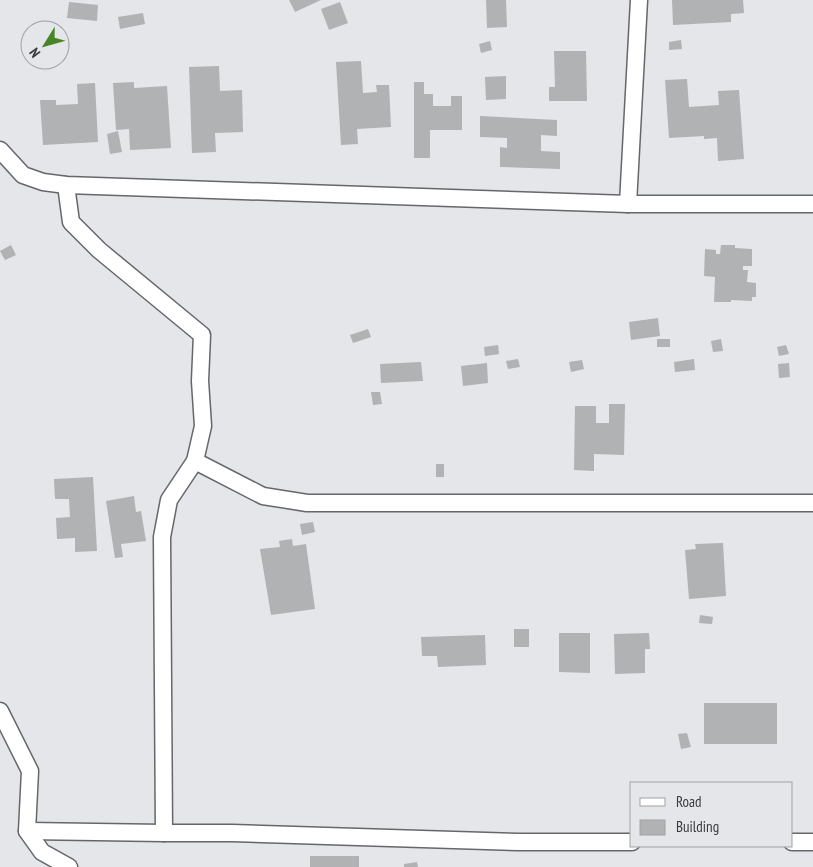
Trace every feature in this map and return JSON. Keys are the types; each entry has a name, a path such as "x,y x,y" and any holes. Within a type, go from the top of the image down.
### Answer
{"street":[{"path":"628,204 639,0"},
{"path":"0,150 23,175 42,182 66,185 628,204 813,204"},
{"path":"66,185 71,222 99,250 202,335 200,381 203,426 195,461 169,500 162,537 164,833"},
{"path":"195,461 263,496 307,503 813,503"},
{"path":"0,711 30,771 27,831 42,852 69,867"},
{"path":"27,831 232,832 519,842 630,842"},
{"path":"793,842 813,842"}],"building":[{"path":"289,0 321,0 295,12"},
{"path":"486,0 506,0 507,27 487,28"},
{"path":"672,0 743,0 744,13 731,14 731,22 673,25"},
{"path":"69,2 98,5 97,21 67,18"},
{"path":"340,2 348,23 329,30 321,9"},
{"path":"143,13 145,24 120,29 118,17"},
{"path":"681,40 682,49 669,50 669,42"},
{"path":"490,41 492,50 481,53 479,44"},
{"path":"554,51 586,51 587,101 549,101 549,87 555,87"},
{"path":"361,61 363,93 377,92 376,85 389,85 391,127 357,129 358,144 341,145 336,62"},
{"path":"219,66 220,91 242,90 243,132 215,133 216,152 192,153 189,67"},
{"path":"506,76 506,99 486,100 485,77"},
{"path":"687,79 689,107 719,105 718,91 739,90 744,159 718,161 717,138 704,139 704,136 669,138 665,80"},
{"path":"134,82 134,88 167,86 171,148 130,150 129,129 116,130 113,83"},
{"path":"414,82 424,82 424,94 433,94 433,106 451,106 451,96 462,96 462,130 430,130 430,158 414,158"},
{"path":"95,83 98,142 43,145 40,100 56,100 56,105 78,104 77,84"},
{"path":"480,116 557,120 557,136 541,135 541,151 560,152 560,169 500,167 500,147 507,148 507,138 480,137"},
{"path":"118,131 122,152 110,154 107,134"},
{"path":"11,245 16,255 5,260 0,251"},
{"path":"721,245 735,245 735,248 752,249 752,266 743,266 743,270 748,270 747,282 756,283 756,297 752,297 752,301 731,300 731,302 714,302 715,277 704,276 705,249 716,250 716,254 720,254"},
{"path":"658,318 660,336 631,340 629,322"},
{"path":"368,329 371,337 353,343 350,335"},
{"path":"657,339 670,339 670,347 657,347"},
{"path":"721,339 723,351 713,352 711,341"},
{"path":"498,345 499,354 485,356 484,347"},
{"path":"786,345 789,354 779,356 777,347"},
{"path":"518,359 520,367 508,369 506,361"},
{"path":"694,359 695,370 675,372 674,362"},
{"path":"582,360 584,369 571,372 569,362"},
{"path":"421,362 423,381 381,383 380,364"},
{"path":"487,363 488,383 463,386 461,366"},
{"path":"789,363 790,377 779,378 778,364"},
{"path":"371,392 380,392 382,404 373,405"},
{"path":"609,404 625,404 624,455 594,454 594,471 574,470 575,406 596,406 596,423 609,423"},
{"path":"436,464 444,464 444,477 436,477"},
{"path":"93,477 97,551 75,552 75,538 57,539 56,518 70,517 69,499 55,499 54,479"},
{"path":"134,496 136,512 141,511 146,541 121,544 123,557 115,558 106,501"},
{"path":"313,522 315,532 302,535 300,524"},
{"path":"292,539 293,546 306,544 315,609 271,615 260,549 280,547 279,541"},
{"path":"723,543 726,596 689,599 685,550 696,549 695,544"},
{"path":"700,615 713,617 712,624 699,623"},
{"path":"514,629 529,629 529,647 514,647"},
{"path":"559,633 590,633 590,673 559,672"},
{"path":"649,633 650,649 645,649 645,673 615,674 614,634"},
{"path":"485,635 486,665 438,667 437,656 422,656 421,637"},
{"path":"704,703 777,703 777,744 704,744"},
{"path":"687,733 691,747 681,749 678,734"},
{"path":"310,856 359,856 359,867 310,867"},
{"path":"417,862 418,867 404,867 404,864"}]}
